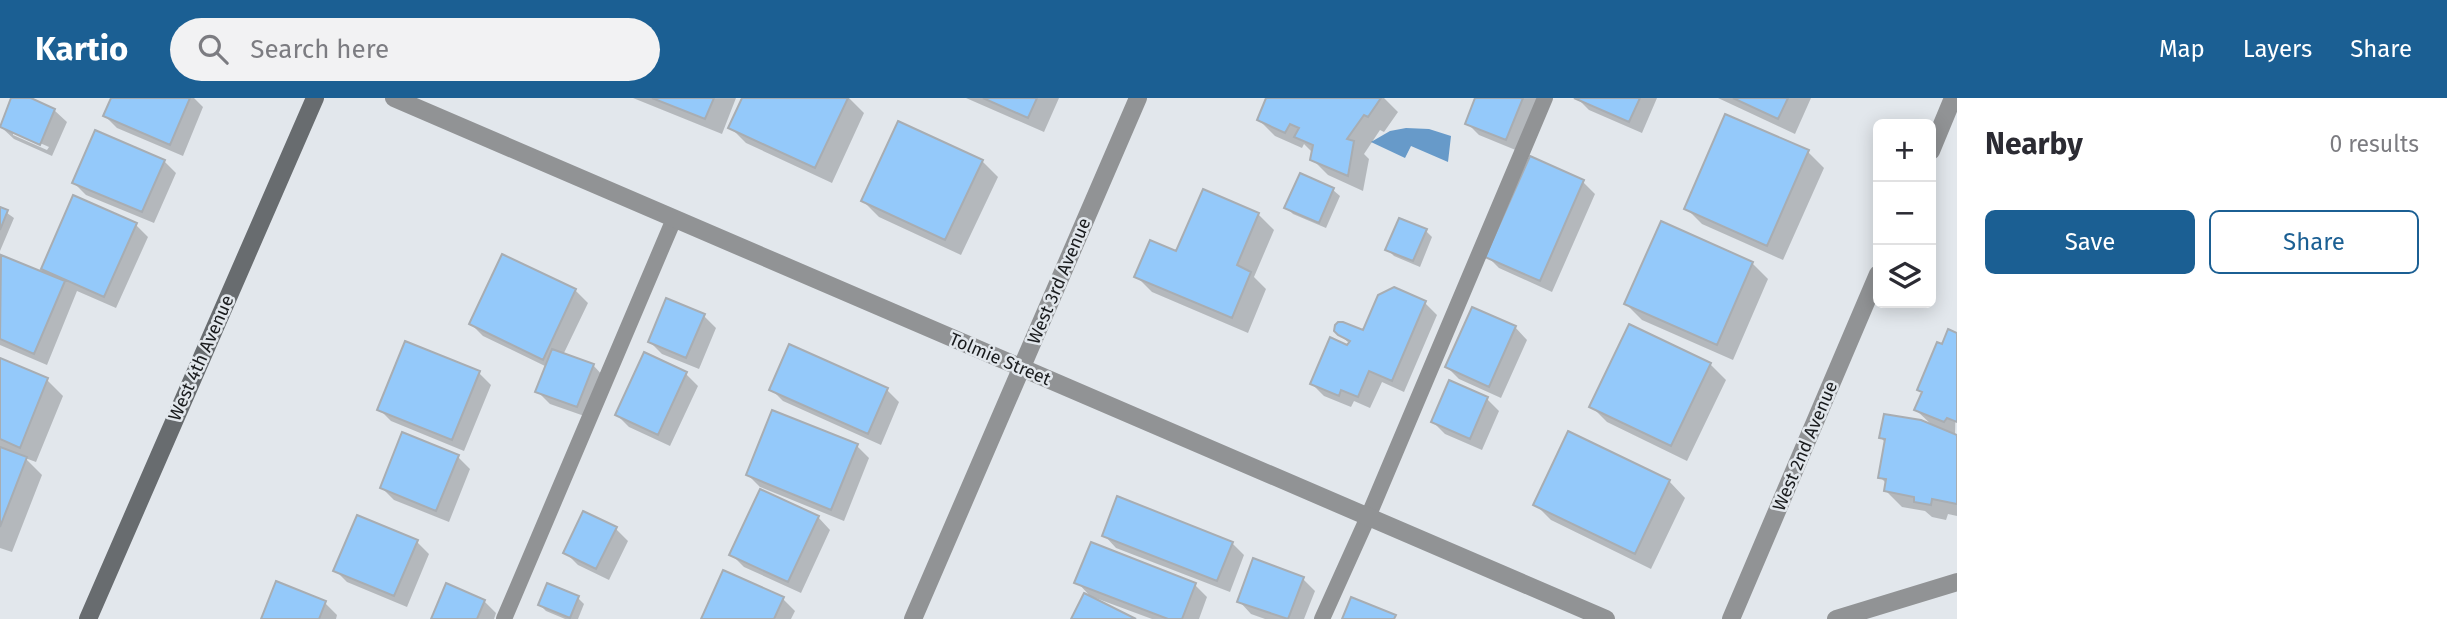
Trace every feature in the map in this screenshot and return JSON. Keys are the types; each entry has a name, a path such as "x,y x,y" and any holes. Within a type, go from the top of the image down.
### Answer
{"main road":[{"name":"West 4th Avenue","path":"88,619 314,98"}],"street":[{"name":"Tolmie Street","path":"394,98 1606,619"},
{"name":"West 3rd Avenue","path":"913,619 1138,98"},
{"path":"1936,139 1953,98"},
{"name":"West 2nd Avenue","path":"1731,619 1873,286"},
{"path":"1836,619 1957,582"}],"lane":[{"path":"1322,619 1368,517 1545,98"},
{"path":"504,619 674,219"}],"water":[{"path":"1406,128 1429,129 1451,136 1448,162 1411,146 1405,158 1371,142 1390,131"}],"building":[{"path":"11,98 31,98 55,109 40,145 0,127"},
{"path":"111,98 190,98 170,145 103,116"},
{"path":"652,98 714,98 705,119"},
{"path":"742,98 848,98 815,168 728,128"},
{"path":"983,98 1037,98 1028,118"},
{"path":"1266,98 1381,98 1368,117 1364,115 1347,139 1354,141 1348,176 1310,160 1313,145 1294,137 1299,128 1290,124 1285,133 1257,120"},
{"path":"1475,98 1523,98 1506,140 1465,124"},
{"path":"1574,98 1640,98 1629,122"},
{"path":"1733,98 1788,98 1778,119"},
{"path":"1725,114 1809,150 1767,246 1684,209"},
{"path":"898,121 983,160 945,240 861,201"},
{"path":"95,130 165,160 142,212 72,183"},
{"path":"1530,156 1584,180 1540,281 1485,257"},
{"path":"1300,173 1334,188 1319,223 1284,208"},
{"path":"1203,189 1259,213 1237,265 1251,272 1232,318 1134,277 1150,240 1176,251"},
{"path":"73,195 137,223 104,297 41,269"},
{"path":"0,207 8,210 0,230"},
{"path":"1399,218 1427,229 1413,261 1385,250"},
{"path":"1661,221 1753,262 1717,345 1624,304"},
{"path":"502,254 576,289 543,360 469,324"},
{"path":"1,255 65,281 34,354 0,339"},
{"path":"1394,287 1426,301 1392,381 1369,371 1358,397 1341,390 1339,396 1310,384 1330,337 1347,345 1350,341 1334,331 1335,325 1343,322 1363,330 1378,295"},
{"path":"666,298 705,314 686,358 648,342"},
{"path":"1472,307 1516,326 1489,387 1445,367"},
{"path":"1629,324 1711,363 1671,446 1589,407"},
{"path":"1948,329 1957,333 1957,422 1947,418 1944,422 1914,410 1922,392 1917,390 1937,342 1942,344"},
{"path":"405,341 480,371 452,440 377,410"},
{"path":"789,344 888,388 868,434 769,390"},
{"path":"552,349 594,364 577,407 535,392"},
{"path":"644,352 687,372 658,435 615,415"},
{"path":"0,358 48,378 20,448 0,439"},
{"path":"1449,380 1488,397 1470,439 1431,422"},
{"path":"772,410 858,444 831,510 746,475"},
{"path":"1884,414 1921,420 1957,435 1957,504 1932,499 1931,505 1914,502 1914,497 1884,491 1886,479 1878,478 1885,439 1879,438"},
{"path":"1568,431 1670,480 1635,554 1533,505"},
{"path":"402,432 459,455 436,511 380,488"},
{"path":"0,447 27,457 0,527"},
{"path":"760,489 819,516 788,582 729,555"},
{"path":"1117,496 1233,542 1217,581 1102,536"},
{"path":"583,511 617,527 596,569 563,553"},
{"path":"357,515 418,540 394,596 333,571"},
{"path":"1091,542 1196,583 1182,619 1168,619 1074,583"},
{"path":"1253,558 1304,577 1288,619 1237,602"},
{"path":"723,570 784,597 774,619 701,619"},
{"path":"276,581 326,601 319,619 261,619"},
{"path":"446,583 485,600 477,619 431,619"},
{"path":"547,583 579,596 570,618 538,605"},
{"path":"1084,593 1136,619 1071,619"},
{"path":"1351,597 1396,615 1394,619 1342,619"}]}
